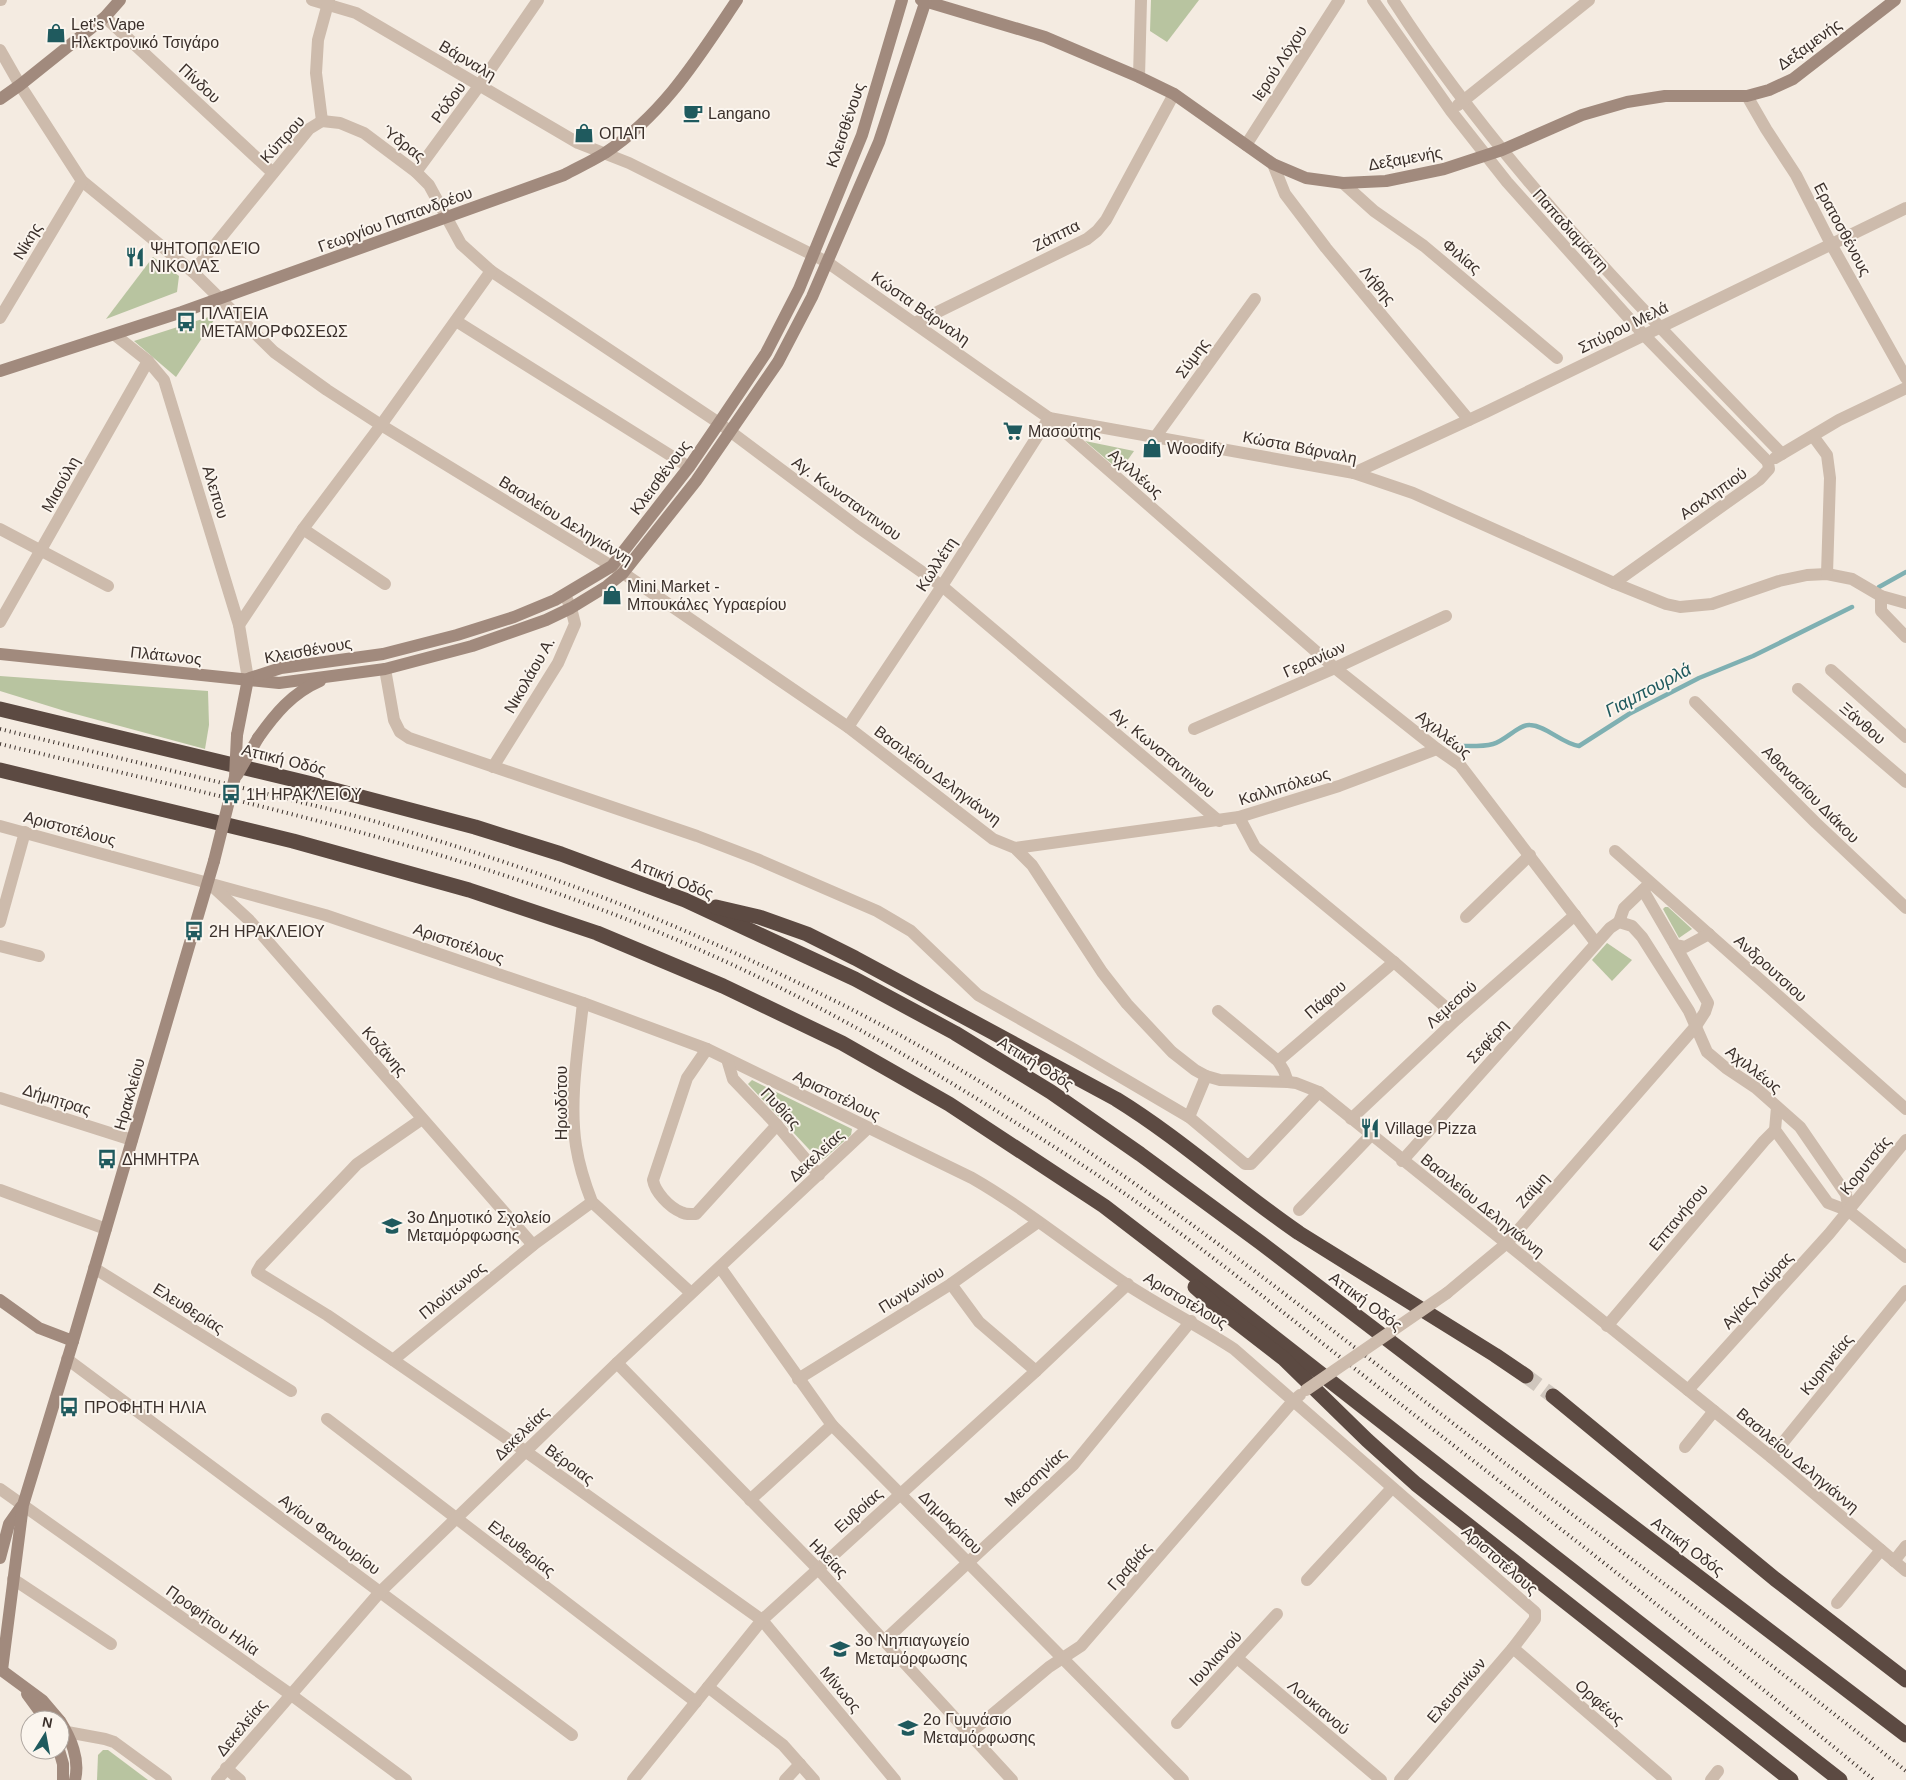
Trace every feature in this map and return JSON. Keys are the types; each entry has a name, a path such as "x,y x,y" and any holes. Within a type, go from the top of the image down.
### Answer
{"highway":[{"name":"Αττική Οδός","path":"0,709 308,783 475,827 561,854 685,900 854,979 955,1034 1051,1092 1140,1154 1262,1243 1906,1735"},
{"path":"0,770 302,843 469,890 597,933 723,986 842,1043 949,1104 1104,1206 1245,1314 1840,1780"},
{"path":"685,900 759,917 806,934 855,958 1116,1099 1177,1140 1291,1228 1526,1376"},
{"path":"1104,1206 1221,1310 1283,1358 1367,1440 1416,1484 1792,1780"},
{"path":"1553,1396 1774,1579 1906,1680"}],"street":[{"path":"0,98 20,85 105,17 120,0"},
{"name":"Βάρναλη","path":"312,0 328,2 356,13 578,143 604,153"},
{"name":"Ρόδου","path":"416,172 479,86 538,0"},
{"name":"Γεωργίου Παπανδρέου","path":"0,371 115,335 446,219 564,175 604,153 634,131 678,86 736,0"},
{"name":"Κλεισθένους","path":"237,735 248,679 281,668 383,654 458,635 514,617 565,595 612,566 689,467 719,423 766,353 799,289 862,135 902,0"},
{"name":"Κλεισθένους","path":"330,677 385,670 472,646 546,620 572,608 607,586 623,573 696,481 778,362 812,297 879,142 924,0"},
{"name":"Δεξαμενής","path":"924,0 1045,36 1139,77 1174,94 1273,164 1306,178 1343,183 1386,181 1444,169 1502,150 1582,115 1627,102 1665,96 1747,96 1769,90 1793,79 1895,0"},
{"path":"1139,77 1141,0"},
{"name":"Ιερού Λόχου","path":"1246,145 1339,0"},
{"name":"Παπαδιαμάντη","path":"1374,0 1485,156 1644,335 1768,462"},
{"name":"Παπαδιαμάντη","path":"1393,0 1464,100 1502,150 1544,200 1659,327 1782,454"},
{"path":"1452,110 1589,0"},
{"name":"Κύπρου","path":"193,272 309,129 322,121 316,72 318,40 328,2"},
{"name":"Πίνδου","path":"105,17 273,173"},
{"name":"Βασιλείου Δεληγιάννη","path":"0,50 20,85 82,181 193,272 274,352 327,390 381,425 623,573 848,727 993,839 1016,848 1032,865 1102,972 1127,1004 1172,1052 1206,1076 1235,1082 1296,1083 1319,1092 1371,1136 1771,1457 1906,1571"},
{"name":"Ζάππα","path":"915,323 1087,239 1097,231 1106,220 1174,94"},
{"name":"Ερατοσθένους","path":"1747,96 1796,175 1831,244 1906,378"},
{"name":"Ύδρας","path":"322,121 340,123 364,133 416,172 429,185 446,219"},
{"path":"862,135 879,142"},
{"name":"Κώστα Βάρναλη","path":"604,153 629,163 827,262 1049,418 1354,473 1413,493 1614,583 1666,604 1680,607 1712,604 1779,581 1807,575 1827,574 1852,579 1881,596 1906,603"},
{"name":"Λήθης","path":"1273,164 1285,194 1320,240 1469,420"},
{"name":"Νίκης","path":"0,318 82,181"},
{"name":"Φιλίας","path":"1343,183 1374,211 1424,246 1557,358"},
{"name":"Σπύρου Μελά","path":"1354,473 1469,420 1831,244 1905,211"},
{"name":"Αγ. Κωνσταντινιου","path":"446,219 461,244 491,270 731,431 858,527 942,586 1219,821"},
{"path":"239,624 303,529 381,425 491,270"},
{"name":"Σύμης","path":"1156,436 1255,299"},
{"path":"456,321 689,467"},
{"name":"Αλεπου","path":"115,335 148,362 164,380 239,624 248,679"},
{"name":"Μιαούλη","path":"0,622 148,362"},
{"name":"Ασκληπιού","path":"1614,583 1760,479 1769,469 1768,462 1839,420 1906,388"},
{"name":"Κωλλέτη","path":"848,727 942,586 1049,418"},
{"name":"Αχιλλέως","path":"1049,418 1335,668 1460,765 1596,943"},
{"path":"1813,436 1827,455 1830,478 1827,574"},
{"path":"0,529 108,586"},
{"path":"303,529 385,584"},
{"name":"Νικολάου Α.","path":"493,767 558,663 575,624 572,608 565,595"},
{"path":"1881,596 1881,611 1906,637"},
{"name":"Γερανίων","path":"1194,729 1335,668 1446,616"},
{"name":"Πλάτωνος","path":"0,654 279,683 330,677"},
{"path":"385,670 394,720 400,732 409,738 697,836 757,859 878,911 911,931 978,995 1189,1117 1245,1164 1251,1164 1319,1092"},
{"path":"1832,670 1906,737"},
{"name":"Ηρακλείου","path":"236,778 258,738 287,701 310,686 330,677"},
{"name":"Ξάνθου","path":"1798,689 1906,782"},
{"name":"Αθανασίου Διάκου","path":"1695,702 1816,823 1906,908"},
{"name":"Ηρακλείου","path":"1,1670 22,1505 73,1341 214,861 236,778 237,735"},
{"name":"Καλλιπόλεως","path":"1016,848 1239,817 1339,786 1437,749"},
{"path":"1239,817 1255,848 1394,962 1458,1018"},
{"name":"Αριστοτέλους","path":"0,826 325,915 583,1003 707,1050 972,1178 1003,1196 1128,1284 1234,1349 1535,1612 1536,1619"},
{"path":"0,922 25,832"},
{"name":"Ανδρουτσιου","path":"1615,851 1647,886 1709,934 1906,1109"},
{"path":"1466,917 1530,855"},
{"name":"Κοζάνης","path":"208,882 249,920 533,1245"},
{"path":"1596,943 1610,928 1619,922 1624,908 1647,886 1675,945 1685,947 1709,934"},
{"name":"Λεμεσού","path":"1352,1119 1458,1018 1575,916"},
{"name":"Αχιλλέως","path":"1619,922 1632,926 1642,937 1689,1011 1707,1052 1726,1068 1756,1088 1800,1127 1846,1194 1849,1211"},
{"name":"Σεφέρη","path":"1402,1160 1596,943"},
{"name":"Ζαϊμη","path":"1294,1400 1448,1293 1507,1244 1696,1026 1706,1012 1708,1003 1675,945"},
{"path":"0,946 38,956"},
{"name":"Πάφου","path":"1278,1061 1394,962"},
{"name":"Ηρωδότου","path":"583,1003 576,1077 576,1146 592,1202"},
{"path":"1218,1010 1278,1061 1288,1082"},
{"path":"707,1050 687,1078 656,1170 653,1180 654,1187 660,1194 679,1212 688,1215 696,1214 777,1125"},
{"name":"Πυθίας","path":"727,1059 733,1079 777,1125 818,1175"},
{"path":"1189,1117 1206,1076"},
{"name":"Δήμητρας","path":"0,1098 132,1140"},
{"name":"Αχιλλέως","path":"1775,1130 1776,1107"},
{"name":"Βέροιας","path":"422,1119 356,1164 261,1265 257,1272 327,1315 393,1360 525,1451 762,1620"},
{"name":"Δεκελείας","path":"217,1780 380,1592 617,1363 868,1128"},
{"path":"1775,1130 1828,1204 1849,1211 1906,1257"},
{"name":"Επτανήσου","path":"1607,1326 1775,1130"},
{"path":"1299,1210 1371,1136"},
{"name":"Κορυτσάς","path":"1849,1211 1906,1140"},
{"path":"0,1190 106,1229"},
{"path":"592,1202 691,1293"},
{"name":"Πλούτωνος","path":"393,1360 533,1245 592,1202"},
{"name":"Αγίας Λαύρας","path":"1688,1390 1849,1211"},
{"name":"Πωγωνίου","path":"798,1379 951,1284 1038,1222"},
{"name":"Δημοκρίτου","path":"720,1267 798,1379 832,1424 1183,1780"},
{"name":"Ελευθερίας","path":"94,1268 292,1391"},
{"path":"951,1284 979,1322 1036,1371"},
{"name":"Ευβοίας","path":"633,1780 762,1620 1036,1371 1128,1284"},
{"name":"Κυρηνείας","path":"1771,1457 1906,1291"},
{"path":"0,1300 39,1328 73,1341"},
{"name":"Μεσσηνίας","path":"884,1640 1074,1464 1191,1322"},
{"name":"Αγίου Φανουρίου","path":"67,1359 572,1735"},
{"name":"Ηλείας","path":"617,1363 818,1569 1012,1780"},
{"name":"Γραβιάς","path":"970,1733 1049,1667 1081,1646 1294,1400"},
{"path":"1685,1447 1714,1411"},
{"name":"Ελευθερίας","path":"328,1420 696,1702"},
{"path":"750,1500 832,1424"},
{"path":"1307,1580 1392,1488"},
{"name":"Προφήτου Ηλία","path":"0,1489 290,1694 406,1780"},
{"name":"Ηρακλείου","path":"0,1558 10,1524 22,1505"},
{"path":"1894,1561 1906,1546"},
{"path":"1837,1603 1880,1550"},
{"path":"13,1579 111,1644"},
{"name":"Ιουλιανού","path":"1177,1723 1276,1614"},
{"name":"Ελευσινίων","path":"1400,1780 1536,1619"},
{"name":"Μίνωος","path":"762,1620 894,1780"},
{"name":"Ορφέως","path":"1513,1648 1666,1780"},
{"name":"Λουκιανού","path":"1237,1658 1381,1780"},
{"path":"1,1670 42,1700 51,1710"},
{"path":"16,1680 38,1710"},
{"path":"708,1687 783,1745 814,1780"},
{"path":"70,1732 104,1738 114,1742 166,1780"},
{"path":"70,1738 76,1760 75,1780"},
{"path":"62,1760 63,1780"},
{"path":"785,1780 800,1764"},
{"path":"226,1768 240,1780"}],"green space":[{"path":"1151,0 1199,0 1167,42 1150,31"},
{"path":"153,257 179,276 177,292 106,319"},
{"path":"218,314 176,377 134,341"},
{"path":"1085,441 1134,451 1120,471"},
{"path":"0,676 208,691 209,725 205,749 68,712 0,691"},
{"path":"1668,907 1692,929 1679,938 1663,909"},
{"path":"1607,943 1632,960 1612,981 1592,960"},
{"path":"752,1080 852,1129 851,1135 825,1158 819,1160 748,1084"},
{"path":"103,1750 108,1750 148,1780 97,1780 98,1755"}],"waterway":[{"name":"Γιαμπουρλά","path":"1879,587 1906,572"},
{"name":"Γιαμπουρλά","path":"1458,746 1493,744 1526,725 1542,728 1566,742 1579,746 1629,714 1699,678 1753,656 1852,607"}],"tunnel":[{"path":"1526,1376 1553,1396"}],"railway":[{"path":"0,729 352,815 525,869 635,910 719,946 829,998 911,1041 991,1088 1069,1138 1220,1245 1733,1636 1906,1771"},
{"path":"0,744 183,787 366,834 546,889 634,922 720,959 852,1025 1049,1143 1162,1220 1632,1585 1874,1780"}],"place":[{"name":"Let's Vape Ηλεκτρονικό Τσιγάρο","path":"56,33"},
{"name":"Langano","path":"693,113"},
{"name":"ΟΠΑΠ","path":"584,133"},
{"name":"ΨΗΤΟΠΩΛΕΊΟ ΝΙΚΟΛΑΣ","path":"135,257"},
{"name":"ΠΛΑΤΕΙΑ ΜΕΤΑΜΟΡΦΩΣΕΩΣ","path":"186,322"},
{"name":"Μασούτης","path":"1013,431"},
{"name":"Woodify","path":"1152,448"},
{"name":"Mini Market - Μπουκάλες Υγραερίου","path":"612,595"},
{"name":"1Η ΗΡΑΚΛΕΙΟΥ","path":"231,794"},
{"name":"2Η ΗΡΑΚΛΕΙΟΥ","path":"194,931"},
{"name":"Village Pizza","path":"1370,1128"},
{"name":"ΔΗΜΗΤΡΑ","path":"107,1159"},
{"name":"3ο Δημοτικό Σχολείο Μεταμόρφωσης","path":"392,1226"},
{"name":"ΠΡΟΦΗΤΗ ΗΛΙΑ","path":"69,1407"},
{"name":"3ο Νηπιαγωγείο Μεταμόρφωσης","path":"840,1649"},
{"name":"2ο Γυμνάσιο Μεταμόρφωσης","path":"908,1728"}]}
